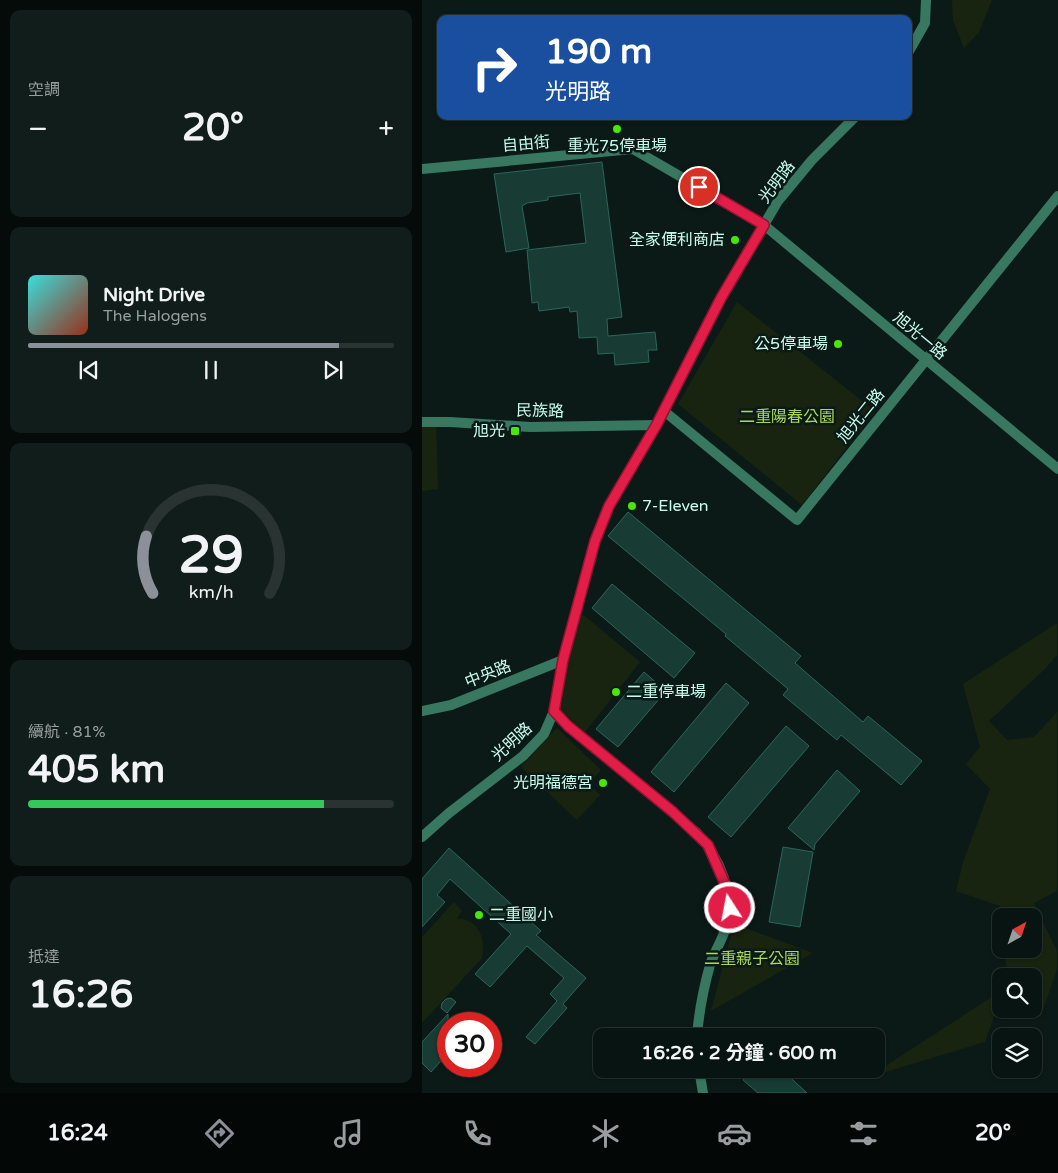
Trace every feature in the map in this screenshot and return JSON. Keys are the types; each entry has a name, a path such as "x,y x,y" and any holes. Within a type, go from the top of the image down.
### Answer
{"street":[{"path":"912,46 925,23 926,0"},
{"name":"光明路","path":"422,837 449,813 523,756 544,734 554,711 563,660 595,541 609,506 664,411 721,298 778,201 812,160 852,120"},
{"name":"旭光一路","path":"634,149 764,225 1058,470"},
{"name":"自由街","path":"422,169 634,149"},
{"name":"旭光二路","path":"664,411 797,520 1058,196"},
{"name":"民族路","path":"422,422 530,427 657,424"},
{"name":"中央路","path":"422,711 451,705 563,660"},
{"path":"554,711 568,726 696,832 708,845 720,869 729,893 730,908 725,931 711,963 700,1001 698,1028"},
{"path":"701,1078 703,1093"}],"green space":[{"path":"952,0 992,0 979,32 964,48 953,20"},
{"name":"二重陽春公園","path":"737,302 875,411 802,505 678,404"},
{"path":"422,420 436,420 438,489 422,491"},
{"path":"581,613 640,662 585,732 561,710 569,658"},
{"path":"1057,623 1057,655 1046,668 989,721 1007,740 1034,737 1057,712 1057,891 1034,903 1036,908 1000,908 1000,906 956,891 963,862 990,789 966,764 980,747 963,684"},
{"path":"557,728 601,770 588,784 600,795 577,820 521,767"},
{"path":"454,902 462,911 457,918 471,922 476,926 482,937 482,958 422,1023 422,937"},
{"path":"1042,920 1057,951 1057,969 1042,1013 1042,968 1006,968 1005,958 1042,958"},
{"name":"二重親子公園","path":"734,924 813,953 711,1011"},
{"path":"992,997 993,1018 985,1042 885,1072 887,1065"}],"building":[{"path":"602,162 622,317 607,319 608,336 655,332 657,350 648,350 649,362 615,365 614,353 598,354 597,337 579,338 577,311 570,312 569,307 539,311 538,302 532,303 527,250 586,243 580,193 548,197 548,200 527,203 522,206 529,248 506,252 494,174"},
{"path":"628,512 801,656 795,663 863,722 868,716 922,761 901,785 841,735 837,740 783,695 788,689 725,636 726,634 608,536"},
{"path":"612,584 695,653 674,678 592,608"},
{"path":"644,672 666,691 618,747 596,729"},
{"path":"726,683 749,703 674,792 651,772"},
{"path":"786,726 809,746 731,837 708,817"},
{"path":"837,770 860,791 815,844 814,850 788,828"},
{"path":"783,847 813,852 800,927 769,922"},
{"path":"449,848 541,931 536,935 586,978 563,1004 567,1008 535,1044 526,1037 557,1001 550,994 564,978 527,946 490,987 475,974 511,934 450,879 437,895 445,902 422,927 422,879"},
{"path":"451,998 456,1002 448,1012 441,1008 442,1003 446,999"},
{"path":"437,1026 437,1065 431,1072 422,1063 422,1042"},
{"path":"745,1078 791,1078 807,1093 758,1093 743,1080"}],"place":[{"name":"重光75停車場","path":"617,129"},
{"name":"全家便利商店","path":"735,240"},
{"name":"公5停車場","path":"838,344"},
{"name":"旭光","path":"515,431"},
{"name":"7-Eleven","path":"632,506"},
{"name":"二重停車場","path":"616,692"},
{"name":"光明福德宮","path":"603,783"},
{"name":"二重國小","path":"479,915"}],"route":[{"path":"699,187 764,225 721,298 657,424 609,506 595,541 563,660 554,711 568,726 673,812 708,845 729,893 730,908"}]}
